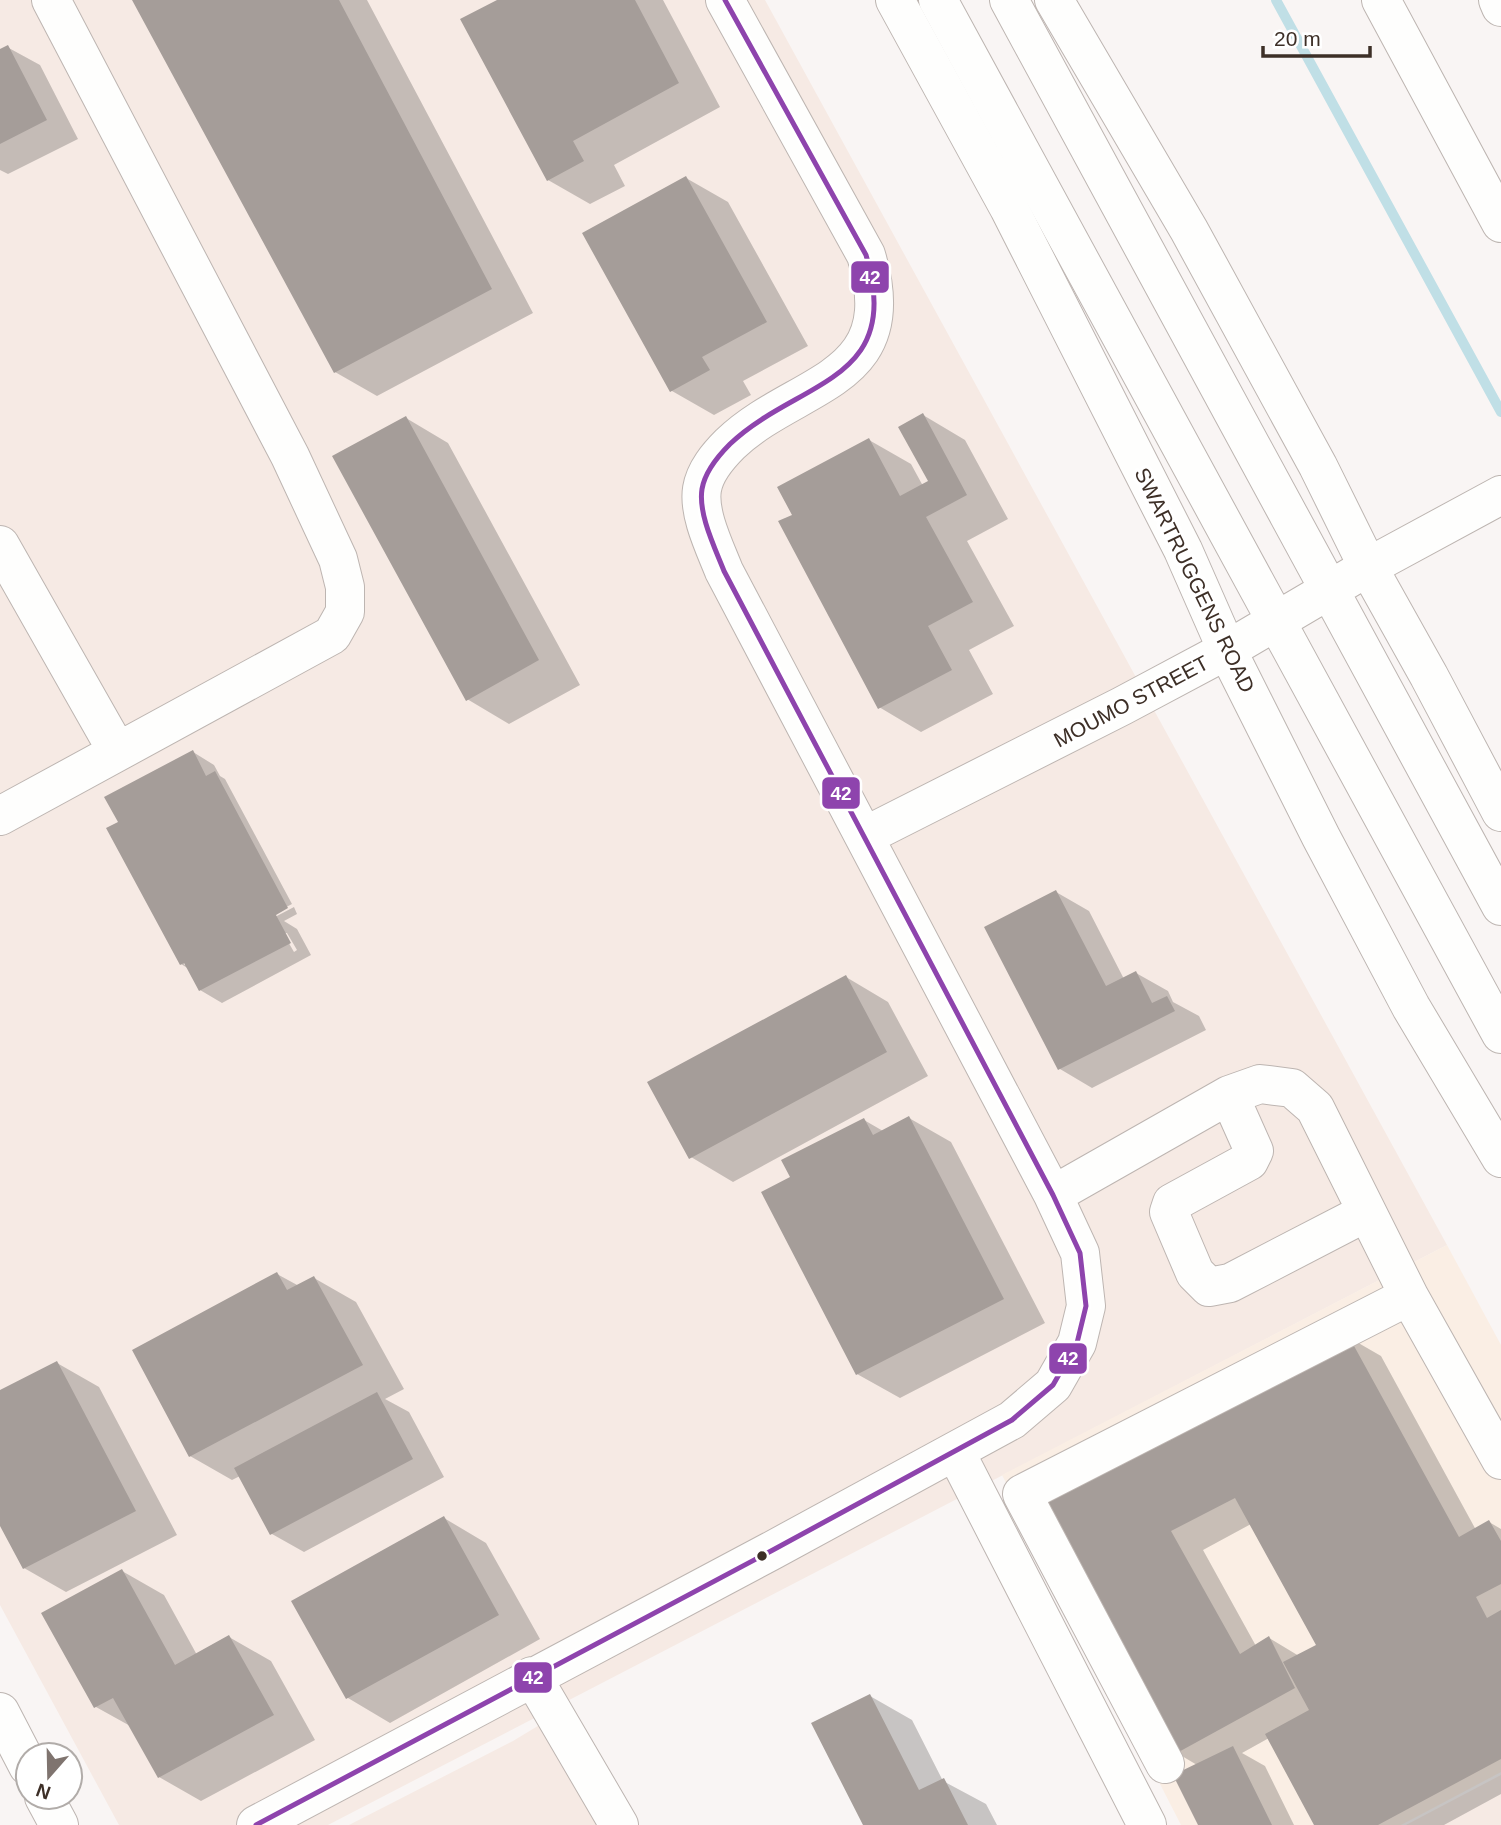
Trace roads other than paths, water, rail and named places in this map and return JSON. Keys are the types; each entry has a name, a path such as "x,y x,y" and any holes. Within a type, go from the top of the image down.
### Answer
{"street":[{"path":"0,816 332,635 345,612 345,587 338,559 290,456 51,0"},
{"path":"256,1825 1012,1420 1053,1385 1077,1343 1086,1306 1080,1254 1053,1195 724,571 706,524 702,489 715,458 741,434 826,384 857,357 869,335 874,312 874,281 866,255 725,0"},
{"name":"SWARTRUGGENS ROAD","path":"895,0 1040,269 1183,550 1227,650 1321,836 1411,1007 1501,1158"},
{"path":"938,0 1501,1034"},
{"path":"1009,0 1501,906"},
{"path":"1054,0 1189,230 1318,466 1368,567 1501,812"},
{"path":"1381,0 1501,223"},
{"path":"1497,0 1501,7"},
{"name":"MOUMO STREET","path":"865,836 1227,650 1368,567 1501,495"},
{"path":"0,545 117,751"},
{"path":"1053,1195 1229,1095 1259,1084 1292,1088 1315,1108 1409,1296 1501,1460"},
{"path":"1229,1095 1254,1151 1249,1161 1172,1203 1169,1212 1195,1273 1209,1287 1230,1283 1367,1212"},
{"path":"1165,1764 1022,1494 1409,1296"},
{"path":"955,1451 1147,1825"},
{"path":"532,1676 619,1825"},
{"path":"1081,1699 1121,1678"},
{"path":"0,1712 15,1741"}],"waterway":[{"path":"1276,0 1501,412"}]}
